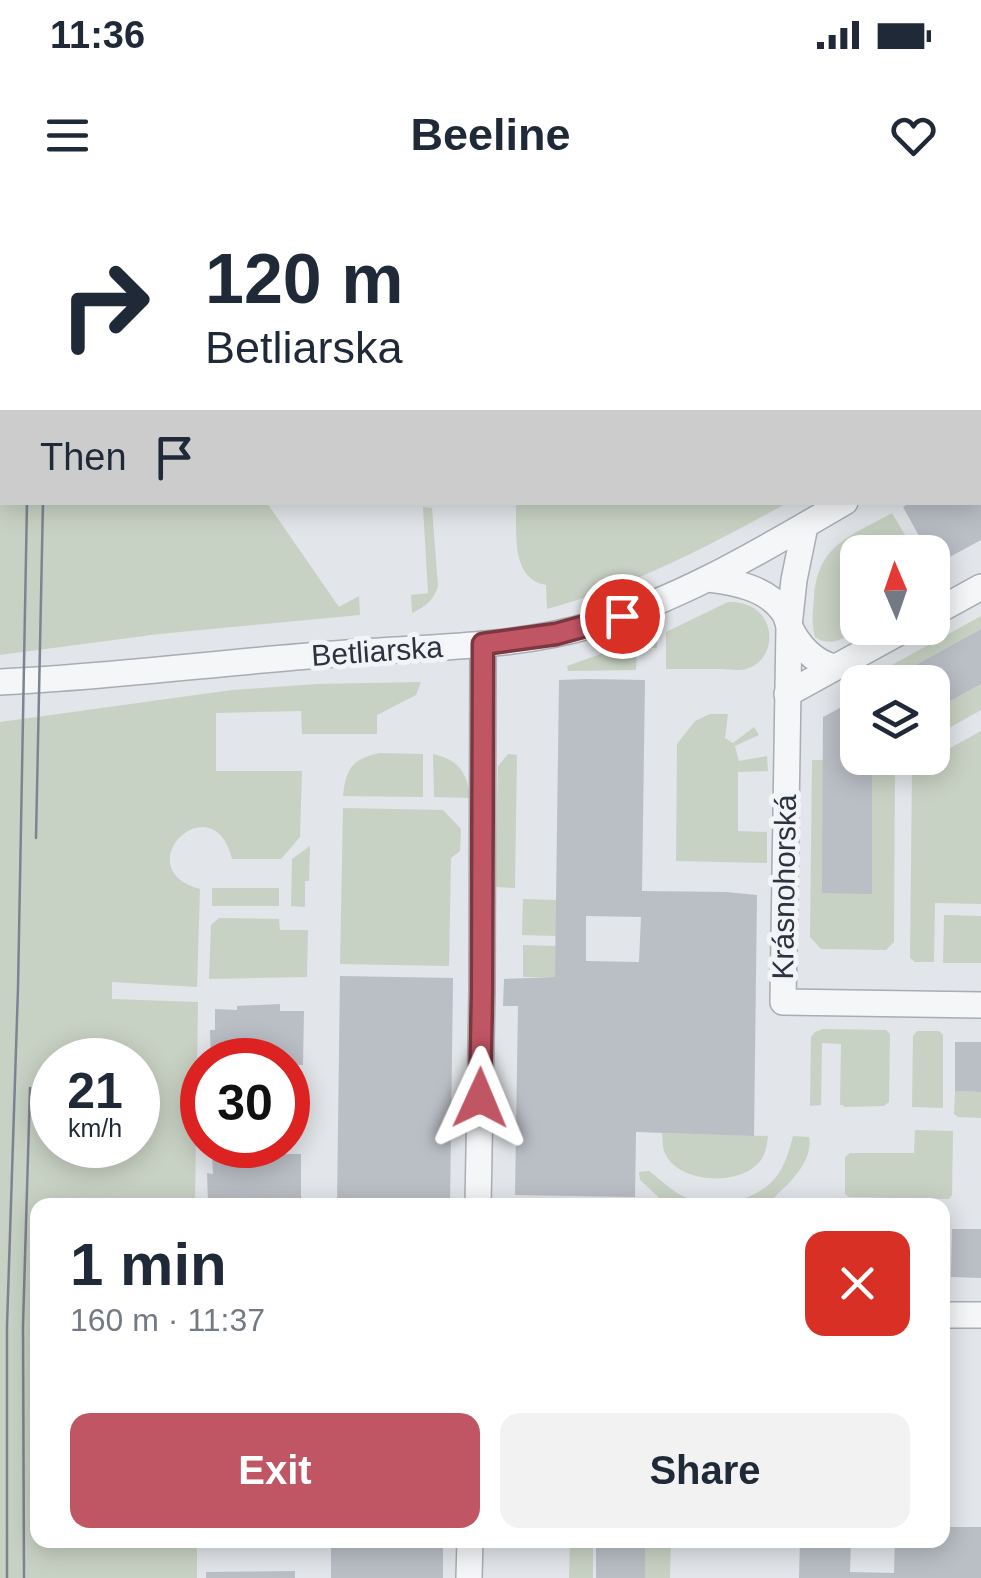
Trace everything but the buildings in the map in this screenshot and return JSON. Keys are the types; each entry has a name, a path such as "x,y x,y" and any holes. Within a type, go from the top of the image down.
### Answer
{"street":[{"name":"Betliarska","path":"0,682 532,638 592,625 649,606 709,578 840,505"},
{"name":"Krásnohorská","path":"805,526 789,626 783,1002 981,1005"},
{"path":"709,578 742,584 762,594 785,614 799,644 821,663 835,668"},
{"path":"950,604 981,587"},
{"path":"478,1198 483,644"},
{"path":"786,694 876,645"},
{"path":"950,1315 981,1316"},
{"path":"469,1578 470,1548"}],"green space":[{"path":"0,505 268,505 339,607 359,596 360,615 159,634 0,655"},
{"path":"516,505 783,505 641,577 547,609 546,585 526,574 516,540"},
{"path":"423,507 432,508 438,586 428,602 412,613 411,595 428,593"},
{"path":"892,513 905,535 852,535"},
{"path":"839,544 840,639 827,642 815,637 814,597 822,565"},
{"path":"728,602 745,604 765,620 769,643 757,663 740,670 666,669 666,632"},
{"path":"981,616 981,629 916,665 892,665 928,645 950,645 950,633"},
{"path":"657,634 657,648 637,648 636,670 568,671 567,666"},
{"path":"421,682 416,695 377,715 377,734 302,734 301,711 216,713 216,771 302,771 300,837 281,859 232,859 222,837 208,828 193,829 180,837 170,864 179,878 200,889 197,987 112,982 112,999 198,1002 197,1038 180,1038 180,1168 196,1168 195,1198 30,1198 30,1548 197,1548 197,1578 0,1578 0,722 232,690"},
{"path":"981,684 981,710 950,727 950,701"},
{"path":"710,714 728,714 725,738 733,743 754,727 759,735 735,746 739,761 767,756 768,771 738,772 738,831 767,832 767,863 676,861 677,744 695,721"},
{"path":"981,731 981,904 935,903 934,962 915,962 910,958 912,775 950,775 950,748"},
{"path":"380,753 423,754 423,797 343,796 352,766"},
{"path":"433,754 460,768 470,798 434,797"},
{"path":"508,754 517,755 515,888 495,887 498,766"},
{"path":"812,760 823,760 872,893 872,775 895,775 894,942 886,950 821,949 810,937"},
{"path":"343,808 443,810 461,829 460,851 451,858 449,966 340,964"},
{"path":"310,846 305,907 291,906 292,859"},
{"path":"212,888 279,888 279,906 212,906"},
{"path":"523,899 556,900 556,936 522,935"},
{"path":"944,915 981,916 981,963 943,963"},
{"path":"219,918 279,919 280,930 308,930 307,977 209,979 211,925"},
{"path":"523,945 556,946 555,977 523,977"},
{"path":"823,1029 886,1030 890,1034 889,1102 884,1106 840,1105 841,1044 822,1043 821,1105 810,1106 811,1037"},
{"path":"917,1031 939,1031 943,1035 943,1108 912,1107 913,1036"},
{"path":"955,1091 981,1092 981,1118 954,1114"},
{"path":"915,1130 953,1131 950,1198 845,1194 845,1157 850,1153 914,1153"},
{"path":"662,1133 768,1136 763,1157 752,1168 728,1178 713,1178 686,1173 675,1166 664,1152"},
{"path":"793,1136 809,1137 802,1166 774,1198 744,1198 771,1183 784,1164"},
{"path":"649,1171 687,1198 659,1198 640,1180 639,1172"},
{"path":"570,1548 593,1548 593,1578 569,1578"},
{"path":"645,1548 671,1548 670,1578 645,1578"}],"tram line":[{"path":"7,1578 7,1326 27,505"},
{"path":"36,838 43,505"},
{"path":"24,1578 23,1326 30,1088"}],"route":[{"path":"480,1098 483,644 556,634 622,616"}]}
